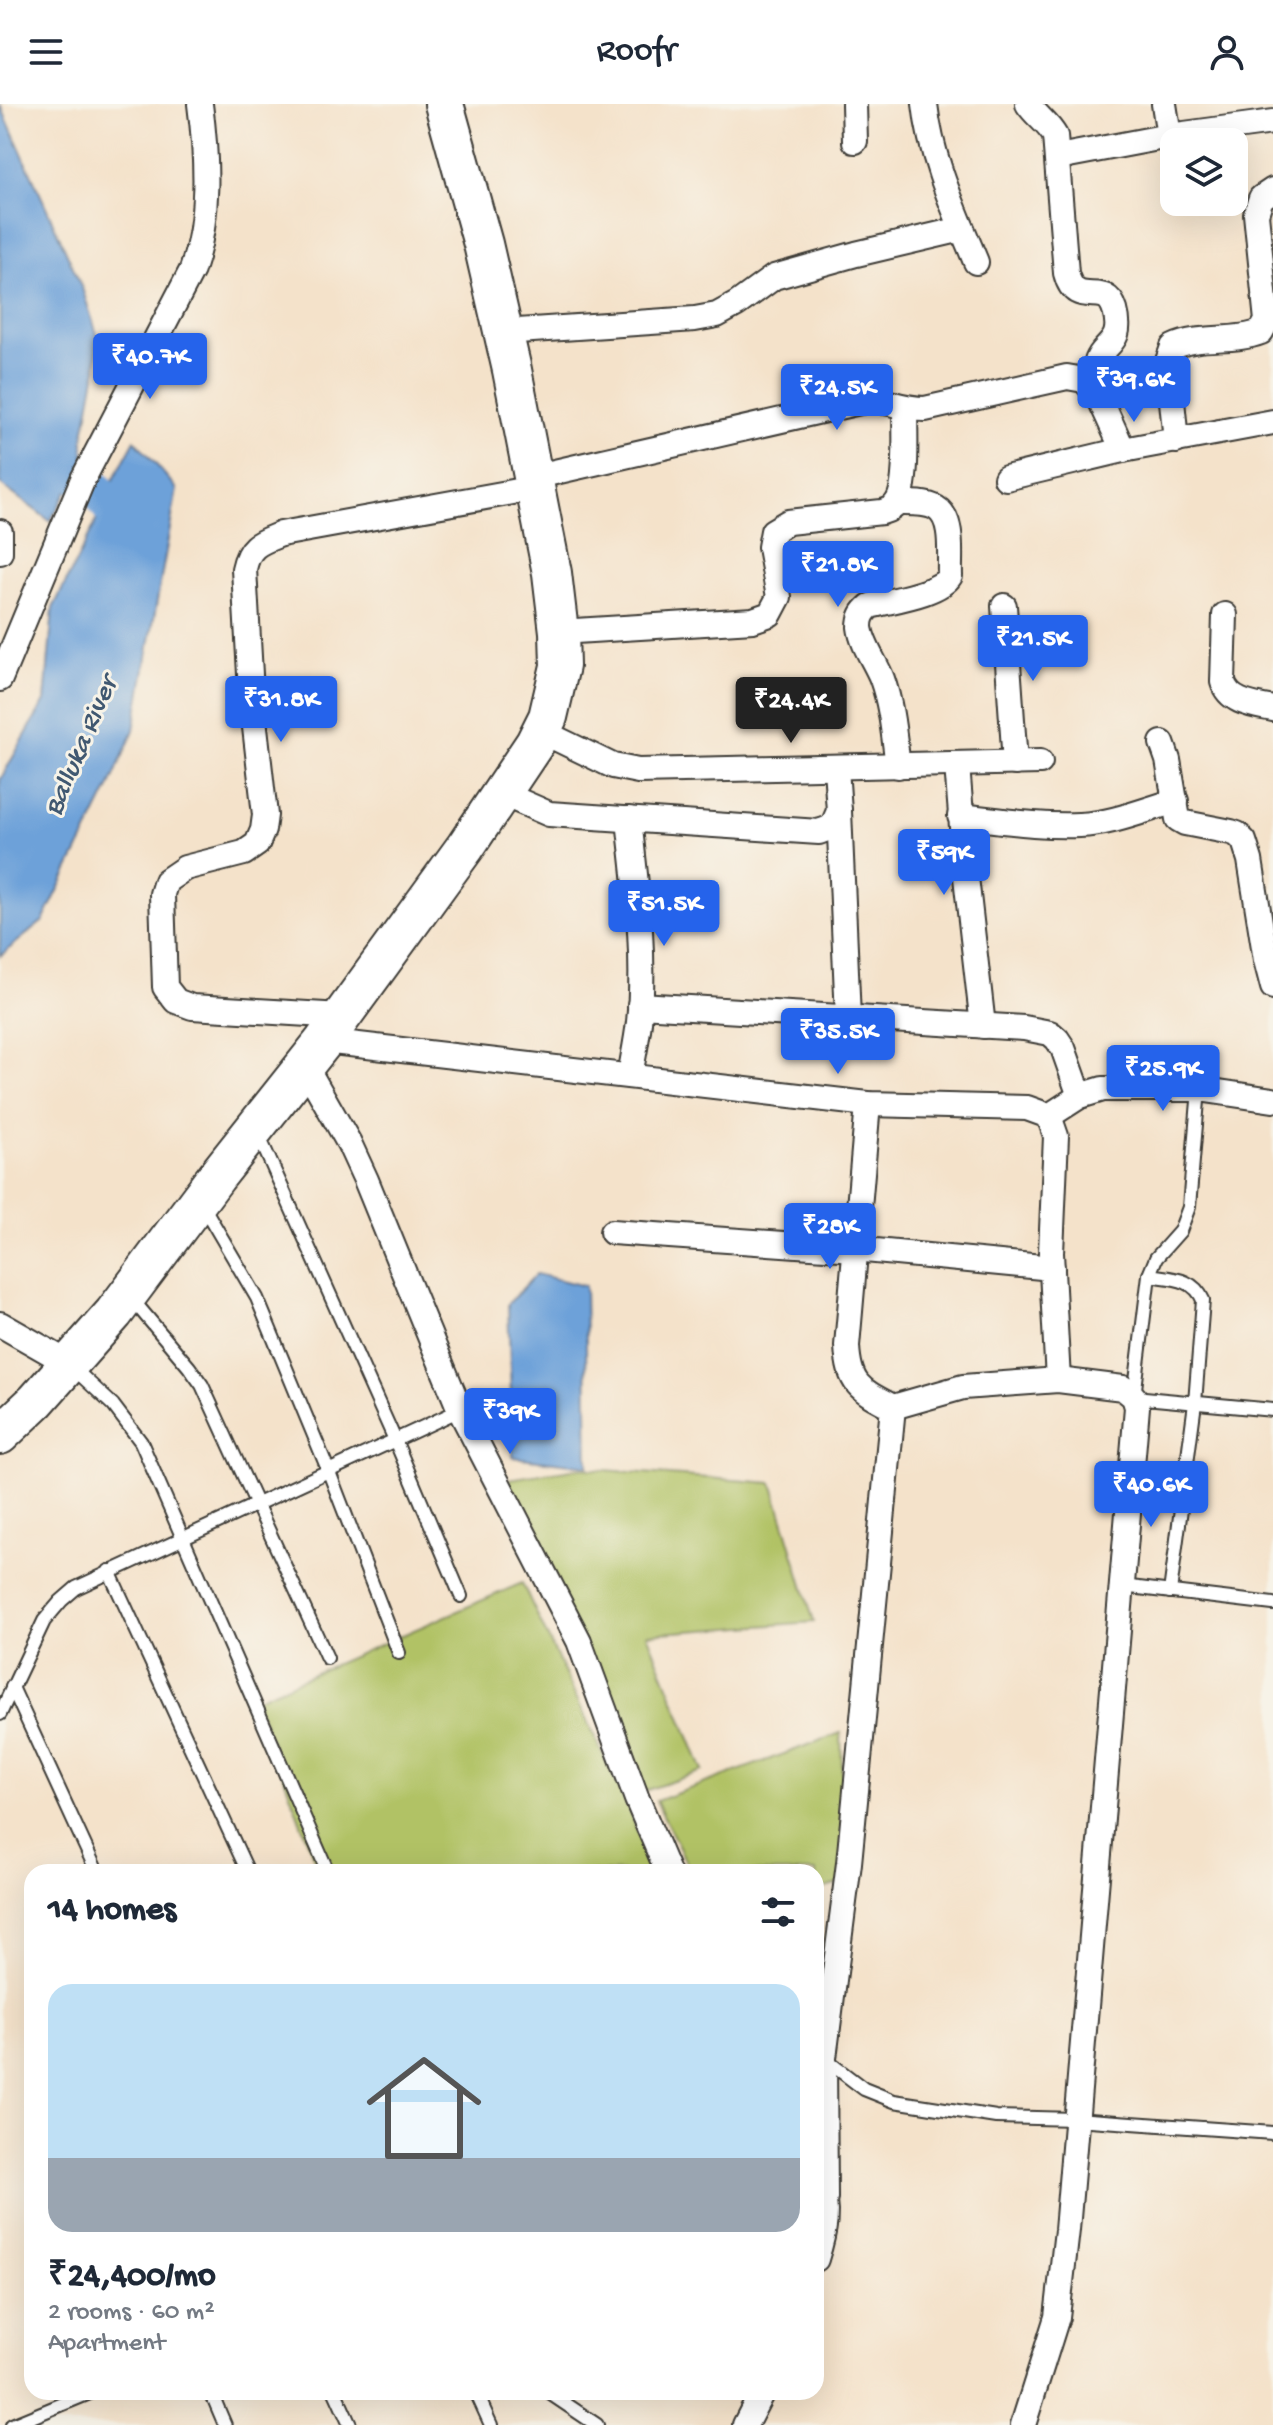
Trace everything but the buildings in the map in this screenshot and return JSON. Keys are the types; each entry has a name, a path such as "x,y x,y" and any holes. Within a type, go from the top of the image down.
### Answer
{"main road":[{"path":"0,1435 70,1364 128,1295 256,1128 466,846 548,717 560,666 552,573 483,244 444,104"}],"street":[{"path":"0,679 83,479 192,270 199,249 203,212 205,140 200,104"},
{"path":"854,104 855,141"},
{"path":"925,104 935,156 976,262"},
{"path":"1028,104 1037,116 1049,124 1055,136 1066,273 1070,287 1079,294 1108,297 1115,309 1117,334 1112,344 1099,356 1095,368 1099,397 1123,450"},
{"path":"1164,104 1168,128"},
{"path":"1228,128 1273,122"},
{"path":"1058,157 1160,138"},
{"path":"1176,441 1168,361 1173,347 1186,341 1247,337 1261,332 1267,321 1256,214 1261,198 1273,190"},
{"path":"503,332 717,315 774,277 962,229"},
{"path":"1049,1116 1027,1108 868,1104 323,1040 176,1001 165,987 162,894 166,881 185,868 244,853 257,844 263,830 265,815 251,692 244,569 247,553 258,543 281,534 534,483 873,399 905,409 925,409 1067,377 1084,380 1099,397"},
{"path":"559,632 753,620 770,614 779,597 770,547 773,531 788,522 882,512 890,510 897,503 902,489 905,409"},
{"path":"1006,478 1123,450 1273,422"},
{"path":"897,503 928,505 943,515 948,525 950,576 940,586 928,591 870,606 860,618 861,631 882,679 889,704 898,766"},
{"path":"0,532 0,552"},
{"path":"1004,606 1015,763"},
{"path":"1225,615 1225,689 1244,702 1273,709"},
{"path":"541,731 613,766 638,771 1040,762"},
{"path":"1162,743 1168,760 1177,816 1181,821 1231,832 1244,841 1273,987"},
{"path":"957,765 983,1026"},
{"path":"836,768 848,1018"},
{"path":"501,793 549,814 819,832 832,827 839,811"},
{"path":"960,816 1079,825 1112,820 1176,801"},
{"path":"629,819 639,911 640,1005 630,1076"},
{"path":"640,1005 1024,1028 1050,1033 1063,1048 1080,1096"},
{"path":"323,1040 349,1143 460,1410 579,1641 637,1799 665,1864"},
{"path":"1049,1116 1080,1096 1103,1089 1199,1089 1273,1100"},
{"path":"868,1104 847,1346 848,1367 857,1385 893,1407 963,1387 1058,1380 1123,1388 1134,1397 1137,1407 1057,2317 1023,2425"},
{"path":"1049,1116 1056,1136 1052,1268 1058,1380"},
{"path":"612,1232 855,1249 1052,1268"},
{"path":"0,1324 70,1364"},
{"path":"824,2029 849,1863 893,1407"},
{"path":"745,2425 758,2400"}],"lane":[{"path":"1199,1089 1189,1207 1180,1231 1156,1258 1149,1275 1134,1397 1273,1410"},
{"path":"256,1128 461,1596"},
{"path":"199,1200 257,1298 399,1653"},
{"path":"1149,1275 1187,1281 1198,1289 1203,1300 1195,1403 1170,1592"},
{"path":"128,1295 202,1385 327,1658"},
{"path":"70,1364 113,1405 141,1442 324,1864"},
{"path":"0,1714 44,1621 76,1588 460,1410"},
{"path":"109,1571 244,1864"},
{"path":"1122,1586 1273,1604"},
{"path":"12,1687 93,1864"},
{"path":"824,2058 864,2089 894,2101 996,2117 1075,2119 1273,2133"},
{"path":"12,2425 73,2400"},
{"path":"214,2400 225,2425"},
{"path":"339,2400 350,2425"},
{"path":"480,2400 491,2425"},
{"path":"569,2400 597,2425"}],"green space":[{"path":"578,1468 772,1483 814,1622 647,1634 703,1771 644,1791 522,1533 509,1479"},
{"path":"522,1583 625,1801 651,1864 316,1864 255,1699"},
{"path":"841,1733 845,1882 824,1889 824,1864 687,1864 656,1801"}],"water":[{"path":"0,104 81,285 98,337 96,371 83,440 84,462 50,521 0,484"},
{"path":"135,440 177,489 134,730 43,921 0,956 0,780 45,701 53,608"},
{"path":"536,1274 585,1286 588,1466 513,1457 508,1304"}],"waterway":[{"name":"Balluka River","path":"53,462 95,487 117,517 125,542"}]}
